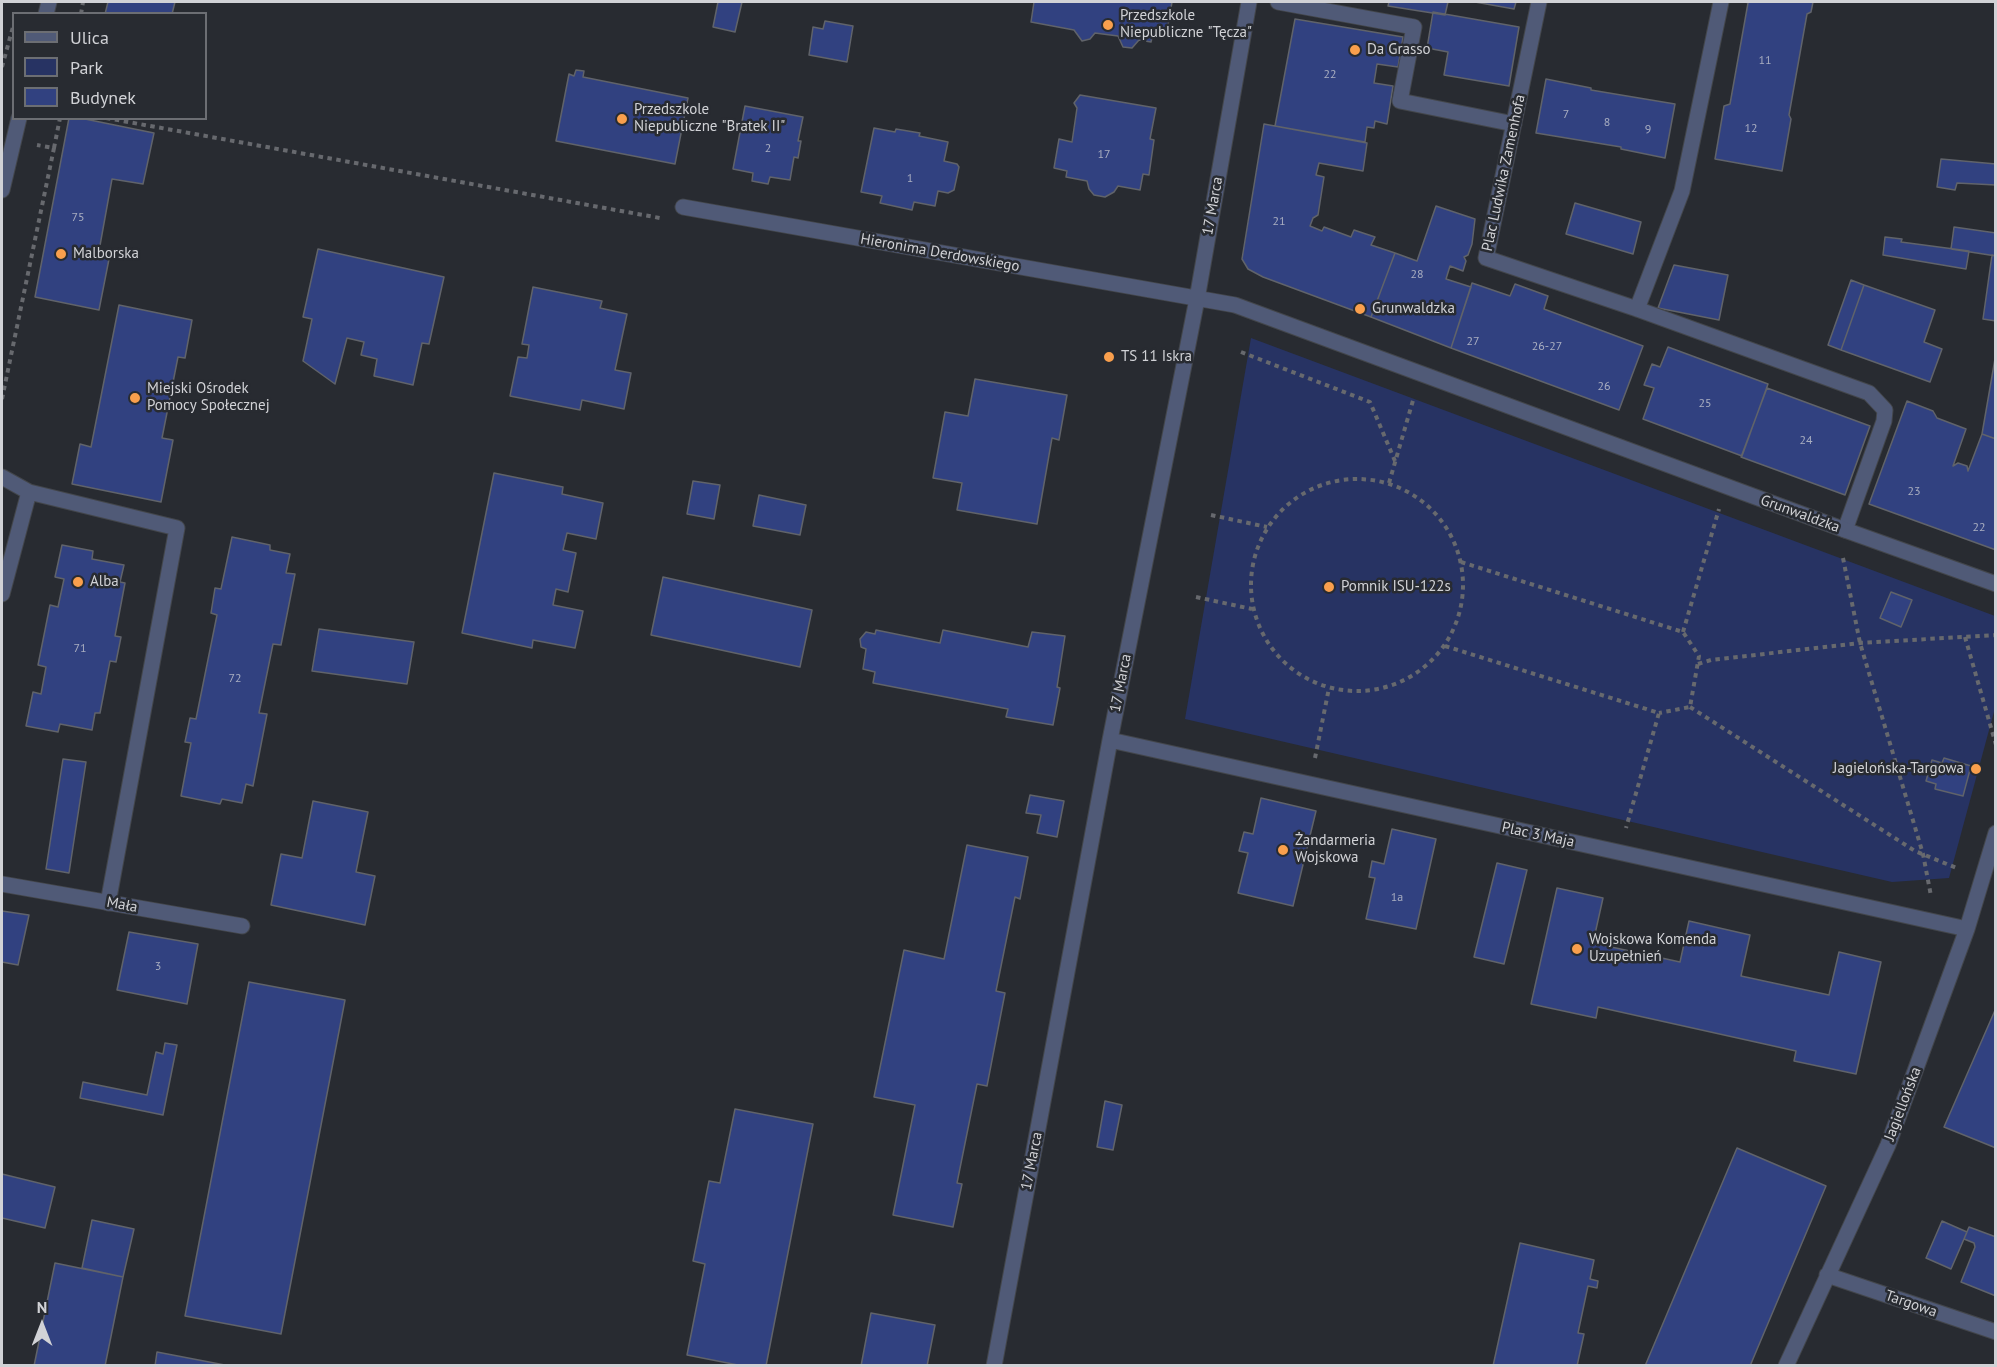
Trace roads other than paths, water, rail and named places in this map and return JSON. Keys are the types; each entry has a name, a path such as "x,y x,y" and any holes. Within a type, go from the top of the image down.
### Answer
{"street":[{"name":"17 Marca","path":"994,1365 1110,740 1197,299 1249,2"},
{"path":"1278,2 1414,27 1400,101 1514,124"},
{"name":"Plac Ludwika Zamenhofa","path":"1539,2 1486,258 1637,309 1869,393 1885,410 1884,421 1845,530"},
{"path":"1637,309 1682,191 1721,2"},
{"path":"2,190 19,120"},
{"name":"Hieronima Derdowskiego","path":"683,207 1197,299"},
{"name":"Grunwaldzka","path":"1197,299 1244,308 1995,584"},
{"path":"2,477 28,492 177,528 108,903"},
{"path":"2,594 28,492"},
{"name":"Plac 3 Maja","path":"1110,740 1967,929"},
{"name":"Jagiellońska","path":"1786,1365 1888,1145 1967,929 1995,832"},
{"name":"Mała","path":"2,884 243,926"},
{"name":"Targowa","path":"1827,1275 1995,1332"}],"place":[{"name":"Przedszkole Niepubliczne \"Tęcza\"","path":"1108,25"},
{"name":"Da Grasso","path":"1355,50"},
{"name":"Przedszkole Niepubliczne \"Bratek II\"","path":"622,119"},
{"name":"Malborska","path":"61,254"},
{"name":"Grunwaldzka","path":"1360,309"},
{"name":"TS 11 Iskra","path":"1109,357"},
{"name":"Miejski Ośrodek Pomocy Społecznej","path":"135,398"},
{"name":"Alba","path":"78,582"},
{"name":"Pomnik ISU-122s","path":"1329,587"},
{"name":"Jagielońska-Targowa","path":"1976,769"},
{"name":"Żandarmeria Wojskowa","path":"1283,850"},
{"name":"Wojskowa Komenda Uzupełnień","path":"1577,949"}]}
